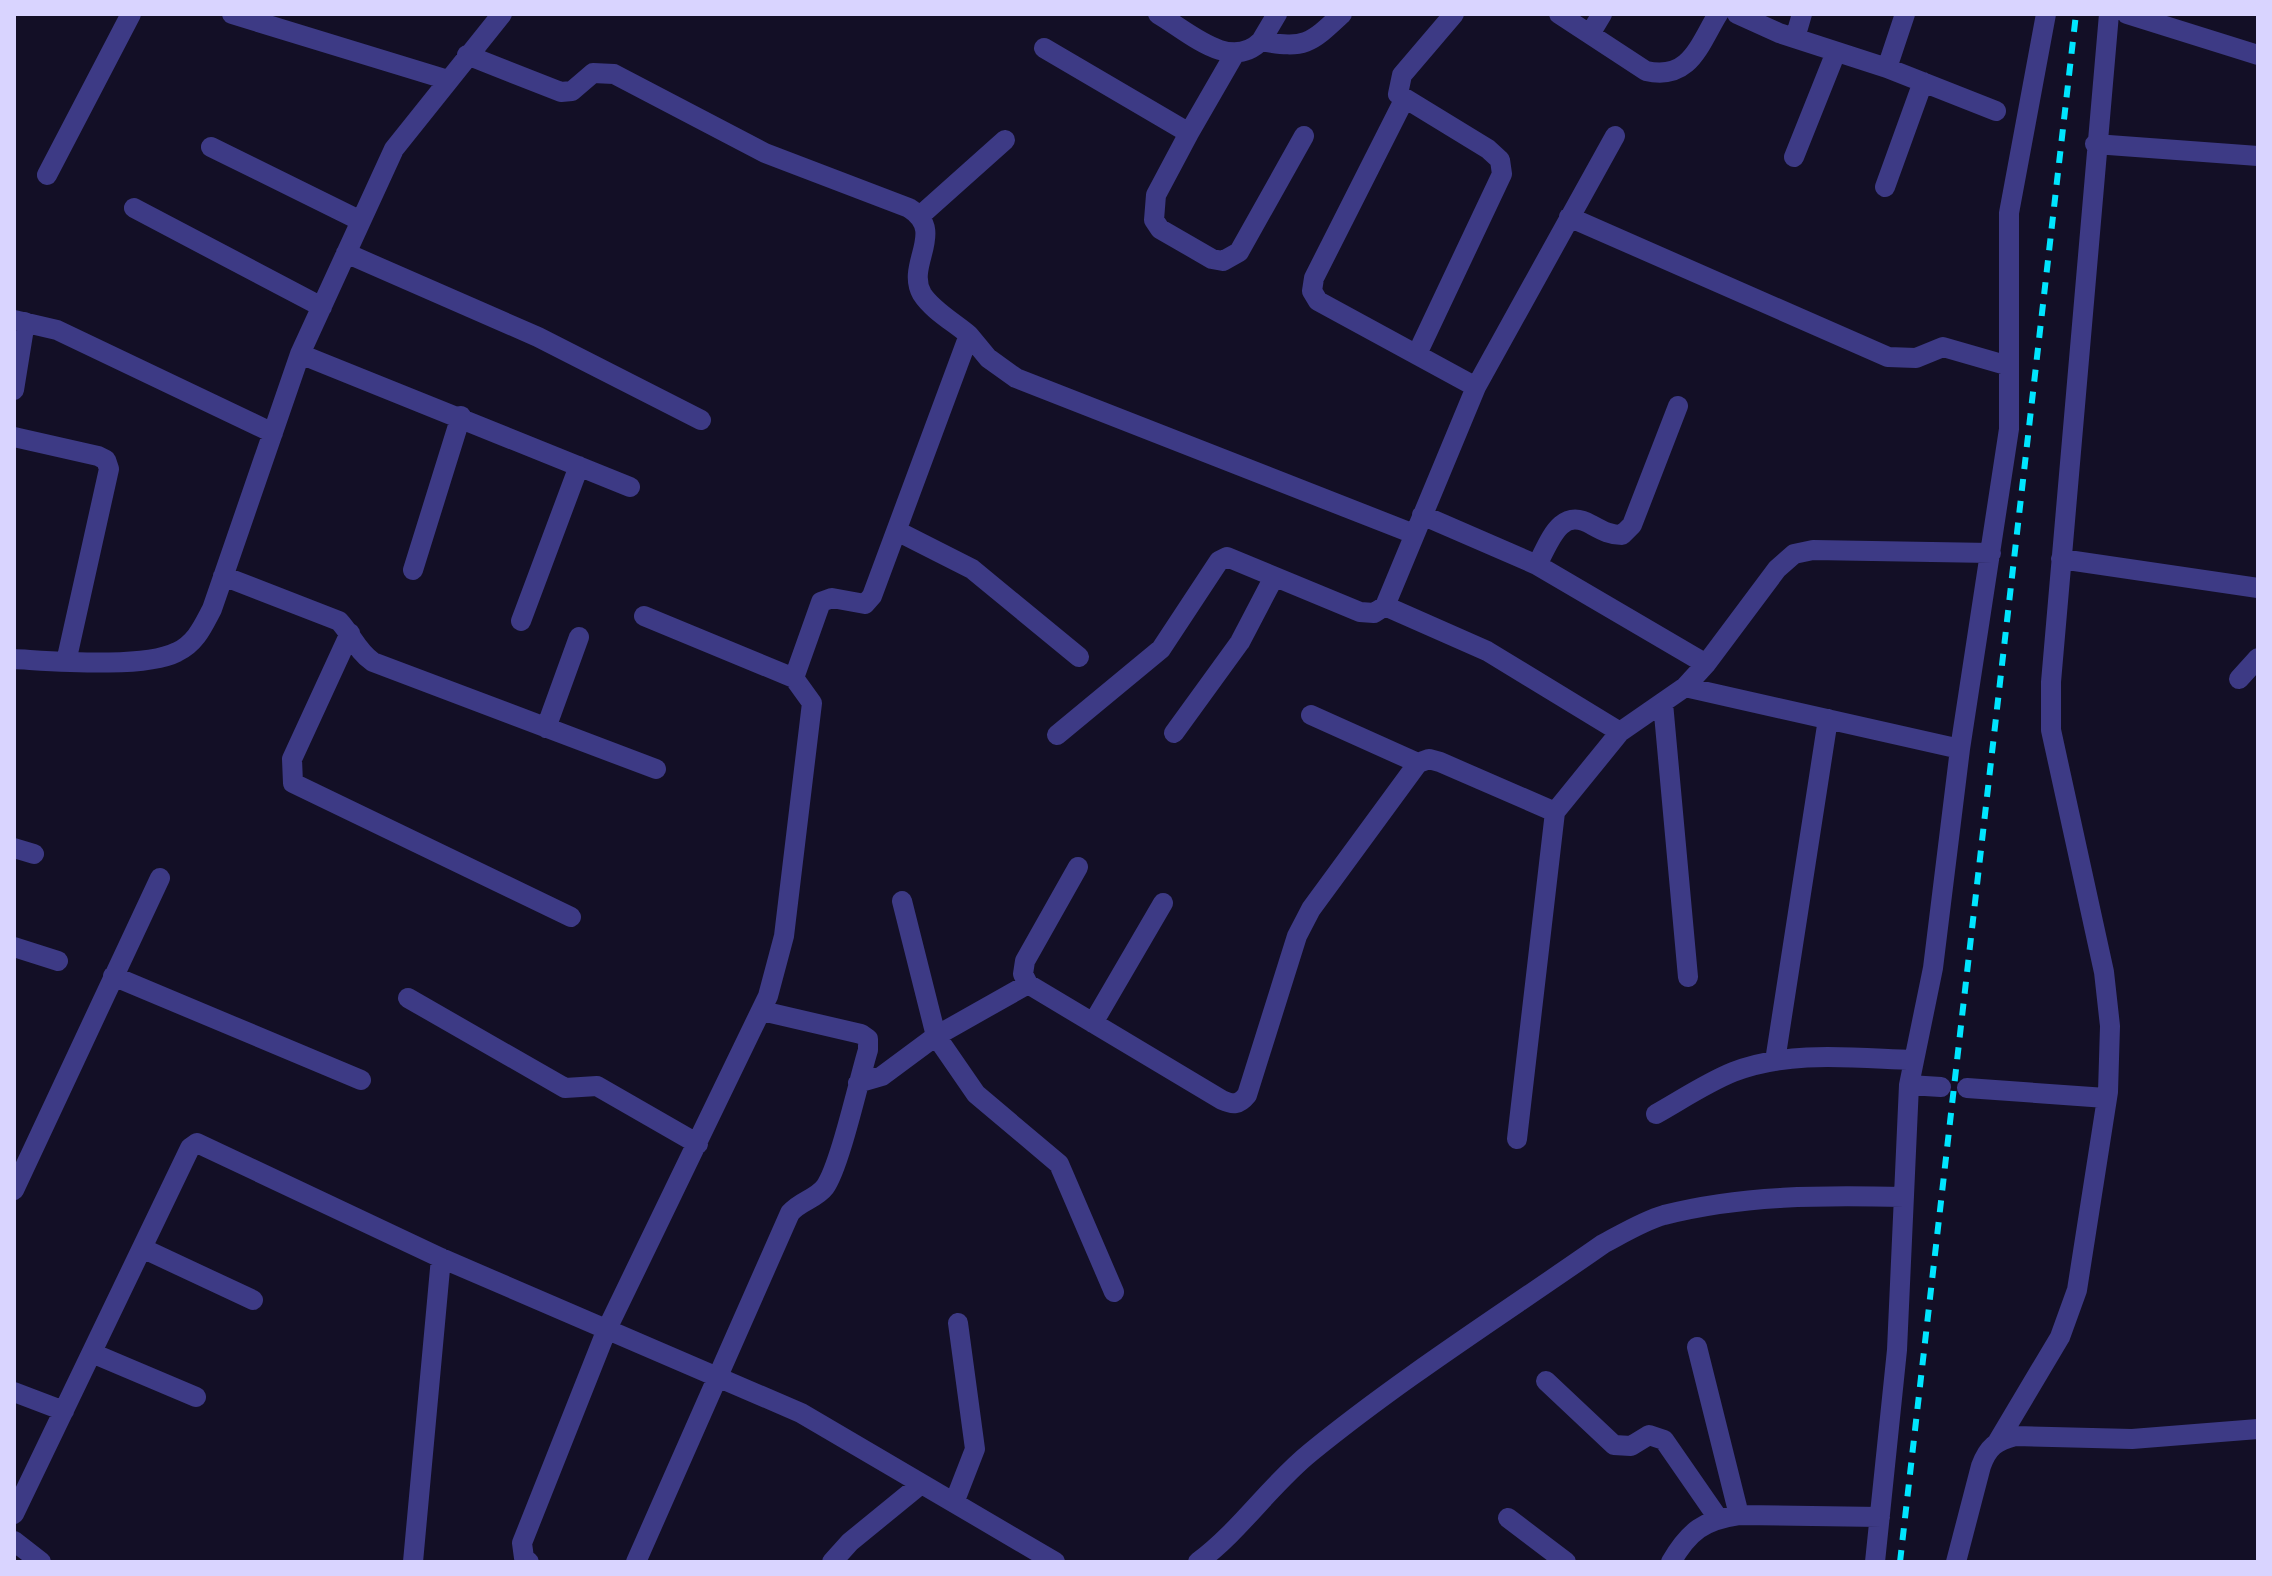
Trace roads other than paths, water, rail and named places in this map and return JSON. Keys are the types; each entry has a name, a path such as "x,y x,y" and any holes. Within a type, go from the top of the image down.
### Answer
{"street":[{"path":"47,175 131,14"},
{"path":"232,14 448,80"},
{"path":"14,659 66,662 154,660 178,652 198,635 223,576 300,354 394,149 502,14"},
{"path":"1158,14 1234,55 1249,53 1261,41 1277,14"},
{"path":"1261,41 1300,46 1313,41 1342,14"},
{"path":"1417,354 1502,174 1500,160 1488,149 1398,94 1402,75 1454,14"},
{"path":"1559,14 1646,71 1673,73 1694,59 1718,14"},
{"path":"1590,34 1602,14"},
{"path":"1737,14 1996,111"},
{"path":"1795,38 1802,14"},
{"path":"1887,68 1905,14"},
{"path":"1875,1562 1897,1350 1909,1085 1931,981 1960,749 2009,429 2009,213 2046,14"},
{"path":"1956,1562 1986,1452 1998,1441 2054,1348 2077,1290 2106,1098 2110,1026 2104,972 2051,730 2051,682 2095,144 2109,14"},
{"path":"2127,14 2258,55"},
{"path":"1044,48 1189,133"},
{"path":"1794,157 1836,52"},
{"path":"467,55 561,92 572,91 593,73 614,74 765,153 921,215 925,225 919,282 923,294 969,335 994,364 1016,378 1414,534"},
{"path":"1234,55 1156,195 1154,220 1160,229 1212,259 1223,261 1239,252 1304,136"},
{"path":"1885,187 1923,82"},
{"path":"1404,100 1314,278 1312,291 1318,301 1476,387"},
{"path":"1057,735 1161,649 1219,561 1233,558 1360,612 1374,613 1385,606 1476,387 1615,136"},
{"path":"921,215 1005,140"},
{"path":"2095,144 2258,156"},
{"path":"211,147 361,221"},
{"path":"134,208 322,307"},
{"path":"1569,217 1888,357 1916,358 1943,347 2009,366"},
{"path":"346,253 550,342 701,420"},
{"path":"14,390 20,321 68,335 273,433"},
{"path":"794,678 821,602 832,598 865,604 872,596 969,335"},
{"path":"300,354 461,416 630,487"},
{"path":"1537,565 1559,524 1569,518 1583,520 1610,535 1622,535 1632,525 1678,406"},
{"path":"413,570 461,416"},
{"path":"14,437 98,456 106,460 109,469 66,662"},
{"path":"521,621 579,466"},
{"path":"1422,515 1537,565 1706,664"},
{"path":"897,531 972,569 1079,657"},
{"path":"1517,1139 1555,812 1620,732 1685,687 1706,664 1777,569 1794,554 1813,550 1991,553"},
{"path":"2061,559 2258,588"},
{"path":"223,576 339,621 362,655 373,662 656,769"},
{"path":"1174,733 1240,642 1274,577"},
{"path":"1385,606 1487,651 1620,732"},
{"path":"529,1562 524,1558 522,1543 607,1329 762,1011 784,936 812,703 794,678 644,616"},
{"path":"350,633 292,759 293,783 571,917"},
{"path":"546,728 579,637"},
{"path":"2239,679 2258,658"},
{"path":"1685,687 1960,749"},
{"path":"1663,703 1688,977"},
{"path":"1311,715 1418,763"},
{"path":"1775,1061 1828,719"},
{"path":"1078,867 1025,961 1023,974 1028,984 1232,1104 1241,1102 1247,1095 1304,923 1418,763 1429,759 1440,762 1555,812"},
{"path":"14,848 34,854"},
{"path":"14,1190 160,878"},
{"path":"902,901 936,1036 976,1094 1059,1164 1114,1292"},
{"path":"1093,1023 1163,903"},
{"path":"14,947 58,961"},
{"path":"113,976 361,1080"},
{"path":"858,1083 882,1076 936,1036 1028,984"},
{"path":"408,998 552,1081 576,1089 597,1086 698,1144"},
{"path":"636,1562 790,1213 818,1194 831,1175 868,1050 868,1039 861,1034 762,1011"},
{"path":"1656,1114 1730,1073 1775,1061 1804,1057 1913,1060"},
{"path":"1909,1085 1941,1087"},
{"path":"1967,1088 2106,1098"},
{"path":"14,1514 190,1148 197,1143 441,1258 718,1376 834,1431 1055,1562"},
{"path":"1198,1562 1235,1531 1277,1483 1324,1441 1622,1234 1663,1216 1761,1199 1812,1195 1904,1197"},
{"path":"142,1248 253,1300"},
{"path":"413,1562 441,1258"},
{"path":"954,1503 975,1449 958,1323"},
{"path":"1697,1347 1739,1515"},
{"path":"92,1353 196,1397"},
{"path":"1546,1381 1614,1445 1631,1446 1649,1435 1664,1440 1718,1518"},
{"path":"14,1392 64,1411"},
{"path":"1998,1441 2015,1436 2132,1439 2258,1429"},
{"path":"832,1562 850,1542 921,1484"},
{"path":"1671,1562 1685,1538 1702,1523 1718,1518 1739,1515 1880,1517"},
{"path":"1508,1518 1566,1562"},
{"path":"14,1541 41,1562"}],"railway":[{"path":"1900,1562 2076,14"}]}
